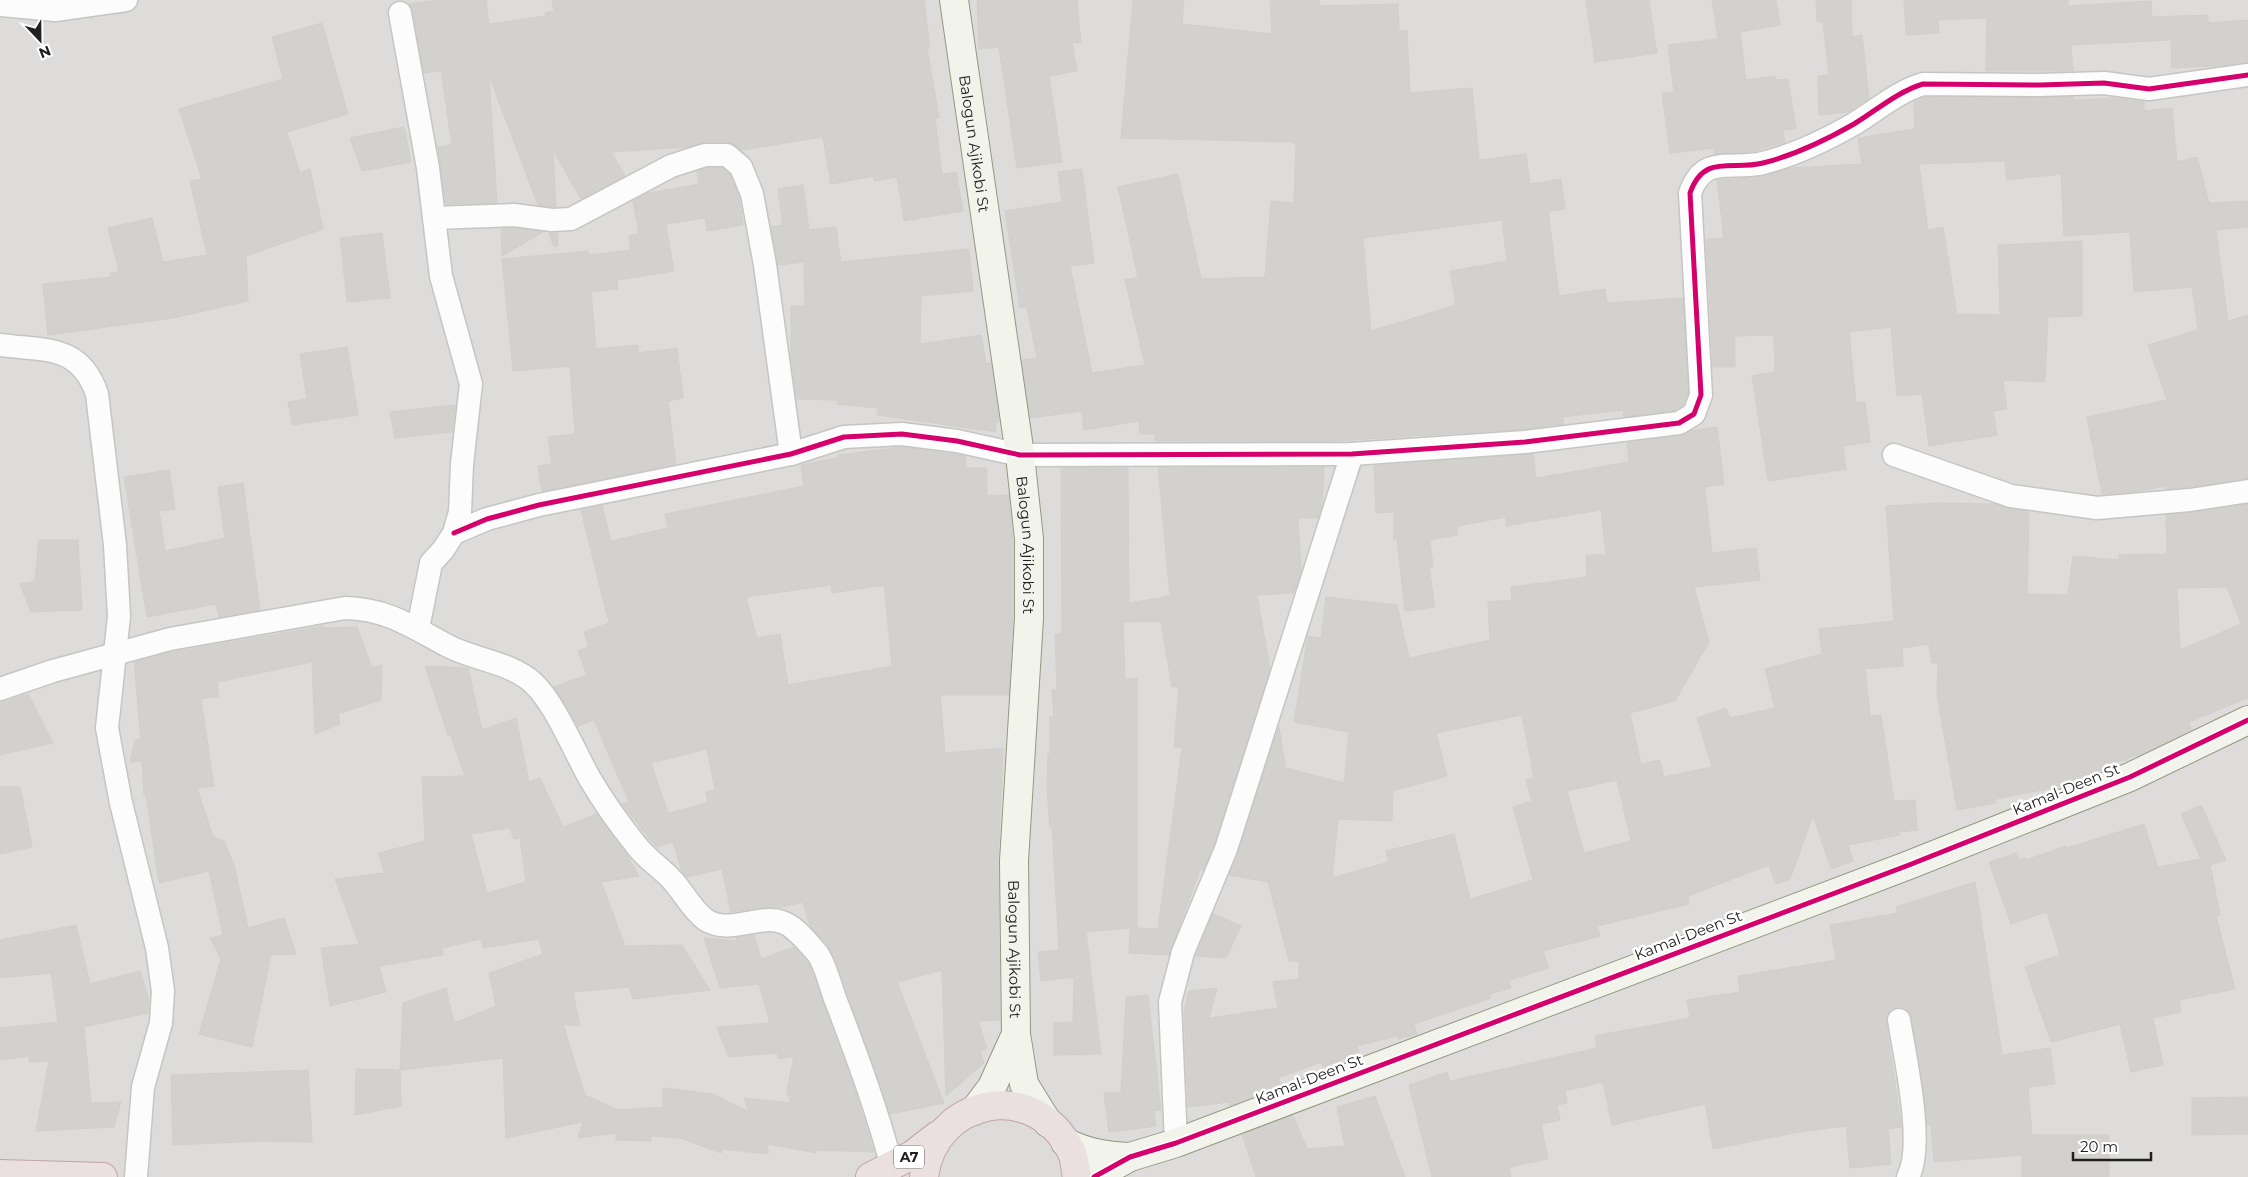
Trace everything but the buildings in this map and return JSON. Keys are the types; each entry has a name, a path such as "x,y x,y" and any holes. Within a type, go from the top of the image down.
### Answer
{"highway":[{"path":"924,1177 929,1154 943,1131 963,1114 988,1105 1012,1105 1037,1113 1057,1132 1072,1152 1077,1177"},
{"name":"A7","path":"881,1172 912,1155 943,1131"},
{"path":"0,1174 103,1177"}],"street":[{"path":"0,5 55,10 126,0"},
{"name":"Balogun Ajikobi St","path":"954,0 1020,455 1029,540 1029,608 1014,861 1016,1034 1024,1084 1057,1132"},
{"path":"400,13 428,168 441,276 471,384 462,464 460,512 454,533 443,550 431,562 418,628"},
{"path":"454,533 487,519 539,505 791,454 844,437 902,434 957,441 1020,455 1352,454 1544,440 1679,423 1694,414 1701,395 1690,192 1695,178 1708,168 1763,163 1813,145 1856,123 1909,88 1923,84 2040,85 2104,83 2149,89 2248,75"},
{"path":"434,218 514,214 552,220 571,219 671,166 705,155 728,155 741,167 752,194 766,265 791,454"},
{"path":"0,345 65,353 77,360 92,379 97,394 114,545 119,616 107,728 121,803 155,938 163,992 161,1023 143,1087 136,1177"},
{"path":"1176,1143 1170,1002 1183,952 1226,849 1352,454"},
{"path":"1894,455 2011,496 2097,508 2190,500 2248,491"},
{"path":"0,689 53,671 170,640 345,608 367,608 418,628 450,647 500,664 527,678 544,694 591,781 637,847 660,867 698,912 708,921 734,925 770,921 783,922 796,932 818,955 878,1112 881,1172"},
{"name":"Kamal-Deen St","path":"1130,1157 1176,1143 1909,865 2130,777 2248,720"},
{"path":"1899,1020 1913,1104 1914,1166 1908,1177"},
{"path":"974,1110 992,1088 1016,1034"},
{"path":"1057,1132 1084,1151 1103,1156 1130,1157"},
{"path":"1094,1177 1130,1157"}],"shaded area":[{"path":"0,0 2248,0 2248,1177 0,1177"}],"cycle path":[{"path":"454,533 487,519 539,505 791,454 844,437 902,434 957,441 1020,455 1352,454 1525,442 1679,423 1694,414 1701,395 1690,193 1696,181 1711,168 1763,163 1798,151 1843,130 1863,119 1896,96 1923,84 2040,85 2104,83 2149,89 2248,75"},
{"path":"1094,1177 1130,1157 1176,1143 1909,865 2130,777 2248,720"}]}
